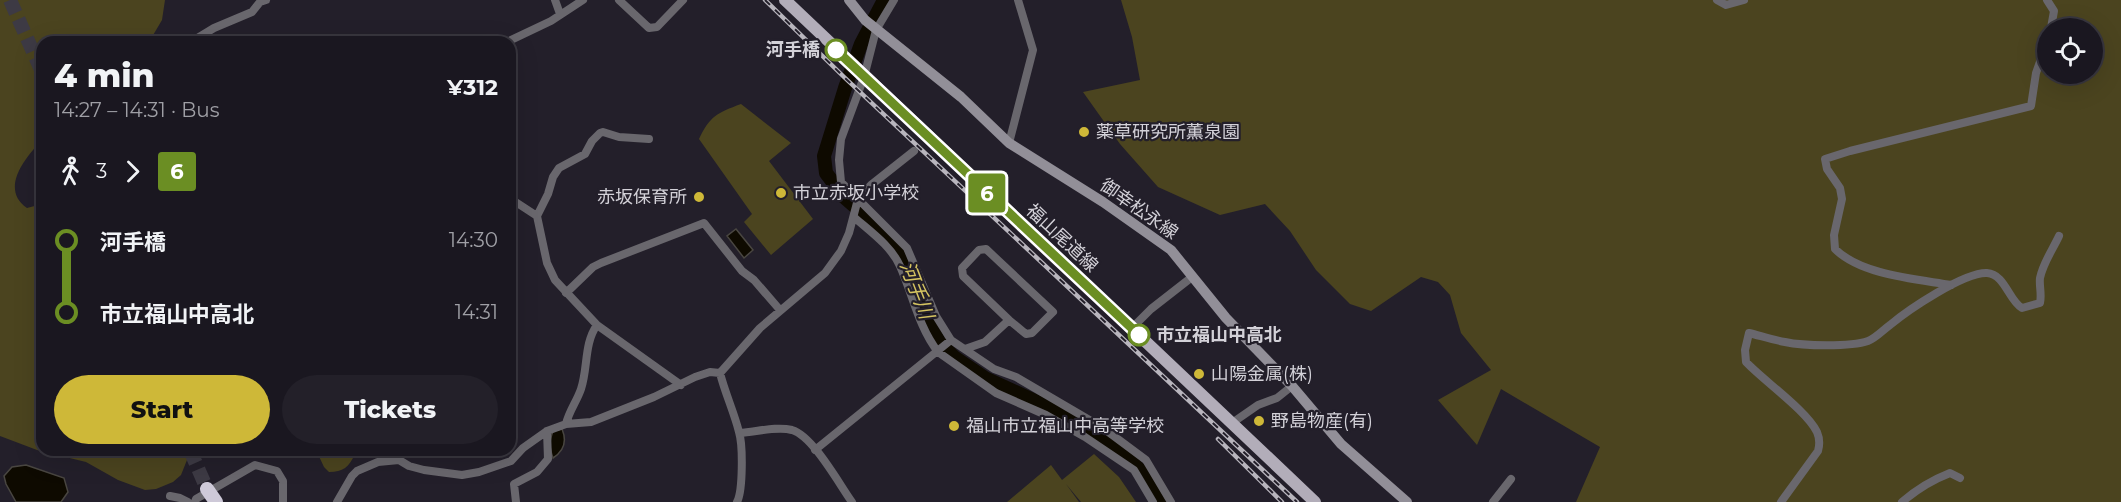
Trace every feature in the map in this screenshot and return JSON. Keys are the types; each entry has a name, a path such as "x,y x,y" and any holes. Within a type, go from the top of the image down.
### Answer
{"main road":[{"name":"福山尾道線","path":"785,0 1315,502"},
{"name":"御幸松永線","path":"849,0 872,27 961,97 1010,143 1103,202 1171,250 1226,318 1292,386 1341,444 1407,502"}],"street":[{"path":"201,36 252,12 266,0"},
{"path":"555,0 560,14"},
{"path":"516,38 583,0"},
{"path":"619,0 648,28 657,27 683,0"},
{"path":"894,0 872,27 862,74 841,139 839,160 842,182 858,201 907,248 936,316 950,341 994,369 1016,377 1103,428 1146,460 1171,502"},
{"path":"1010,143 1032,50 1018,0"},
{"path":"1717,0 1726,5 1744,0"},
{"path":"2047,0 2054,11 2053,18"},
{"path":"1951,285 1874,269 1842,255 1835,249 1834,235 1842,199 1840,188 1827,169 1825,159 2031,106 2037,69"},
{"path":"649,139 600,133 592,141 585,154 560,168 553,177 548,194 537,216 547,263 555,280 566,293 597,326 681,385"},
{"path":"720,373 760,328 825,273 841,250 855,216 858,201 871,185 914,152"},
{"path":"516,202 537,216"},
{"path":"855,216 894,255 915,310 931,343 939,351 996,393 1085,437 1134,470 1153,502"},
{"path":"566,293 593,267 704,223 742,272 754,280 780,310"},
{"path":"1782,502 1818,451 1820,443 1817,431 1806,417 1746,362 1745,350 1749,333 1786,343 1845,345 1868,341 1951,285 1986,273 1993,275 2022,308 2040,303 2039,280 2059,236"},
{"path":"986,249 1053,312 1032,333 1026,334 1009,320 963,276 962,268 979,250 986,249"},
{"path":"1132,328 1151,309 1192,277"},
{"path":"965,349 985,342 1009,320"},
{"path":"566,424 580,391 586,369 590,335 597,326"},
{"path":"815,450 950,341"},
{"path":"516,456 547,431 566,424 591,422 710,372 720,373"},
{"path":"720,373 724,391 740,433 742,488 737,502"},
{"path":"1232,423 1258,405 1277,398 1292,386"},
{"path":"740,433 784,429 803,436 852,502"},
{"path":"516,502 514,484 537,472 548,459 547,431"},
{"path":"337,502 357,471 378,462 399,460 409,466 424,470 462,475 511,461 516,456"},
{"path":"209,498 255,465 277,471 283,481 283,502"},
{"path":"1902,502 1917,490 1950,472 1960,478"},
{"path":"1493,502 1511,479"},
{"path":"170,496 188,502"}],"shaded area":[{"path":"0,0 165,0 162,20 153,36 36,36 36,147 22,165 15,183 15,192 27,208 36,206 36,450 0,436"},
{"path":"1121,0 2121,0 2121,502 1576,502 1600,447 1501,389 1477,445 1438,400 1491,370 1461,333 1450,295 1438,282 1421,277 1371,311 1350,304 1316,270 1290,231 1265,204 1220,215 1158,187 1120,144 1083,92 1140,80 1132,37"},
{"path":"741,104 791,143 769,161 813,219 771,255 744,222 752,214 699,139 715,116"},
{"path":"736,229 753,250 744,258 727,236"},
{"path":"562,429 564,445 553,458 550,444 553,431"},
{"path":"1094,454 1119,477 1136,502 1081,502 1066,484 1079,502 1007,502 1051,465 1062,480"},
{"path":"62,456 189,456 181,475 173,482 156,489 145,490 118,480 86,462"},
{"path":"319,456 354,456 345,468 338,471 329,472"},
{"path":"26,465 64,478 68,492 61,502 16,502 4,476 12,467"}],"waterway":[{"name":"河手川","path":"884,0 861,44 845,88 824,156 826,173 844,197 891,238 902,253 912,273 926,316 939,342 954,357 985,378 1057,411 1122,453 1140,470 1160,502"}],"tunnel":[{"path":"10,0 36,58"},
{"path":"193,456 207,489"}],"railway":[{"path":"765,0 1297,502"},
{"path":"1218,439 1282,502"}],"bus line":[{"name":"6","path":"836,50 1139,335"}],"place":[{"name":"河手橋","path":"836,50"},
{"name":"薬草研究所薫泉園","path":"1084,132"},
{"name":"市立赤坂小学校","path":"781,193"},
{"name":"赤坂保育所","path":"699,197"},
{"name":"市立福山中高北","path":"1139,335"},
{"name":"山陽金属(株)","path":"1199,374"},
{"name":"野島物産(有)","path":"1259,421"},
{"name":"福山市立福山中高等学校","path":"954,426"}]}
